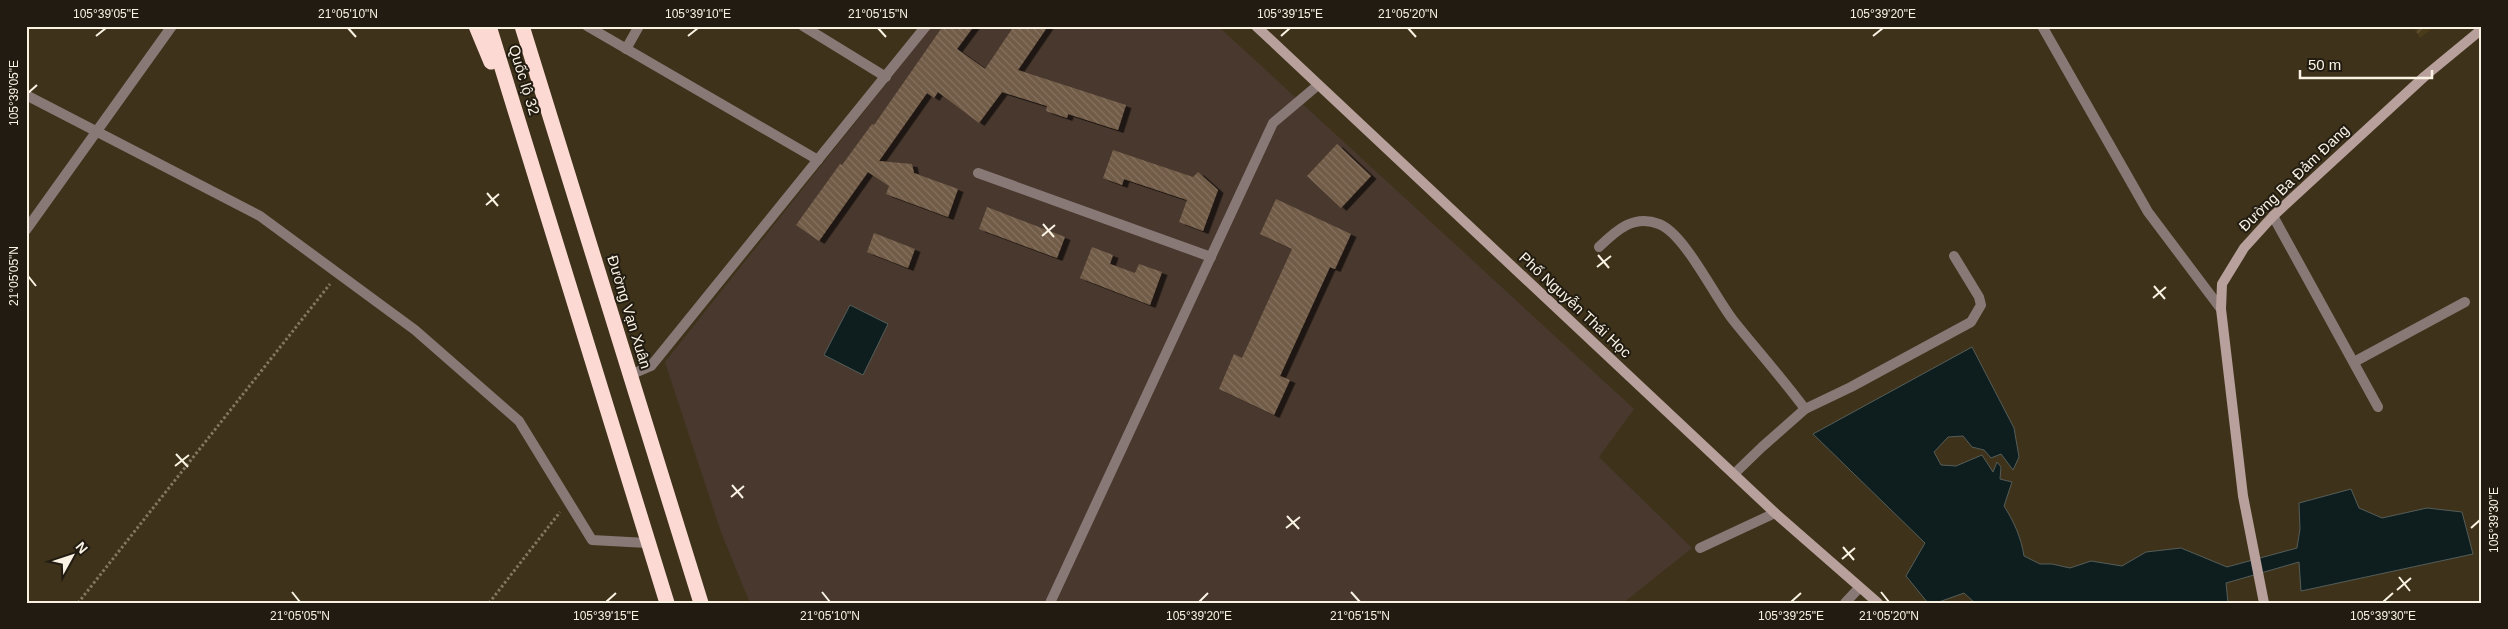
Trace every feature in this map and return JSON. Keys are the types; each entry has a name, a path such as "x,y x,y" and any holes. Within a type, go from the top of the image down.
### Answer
{"highway":[{"path":"476,26 525,145 667,603"},
{"name":"Quốc lộ 32","path":"489,26 525,145"},
{"name":"Đường Vạn Xuân","path":"522,28 701,603"}],"main road":[{"name":"Phố Nguyễn Thái Học","path":"1256,26 1775,513 1858,588 1878,603"},
{"name":"Đường Ba Đảm Đang","path":"2264,603 2245,508 2221,309 2222,284 2244,248 2273,216 2425,76 2482,29"}],"street":[{"path":"26,230 172,26"},
{"path":"587,26 818,160"},
{"path":"626,49 639,26"},
{"path":"803,26 886,76"},
{"path":"630,375 652,366 926,26"},
{"path":"2042,26 2148,212 2221,309"},
{"path":"1050,603 1273,123 1318,85"},
{"path":"26,95 260,216 415,330 519,422 592,540 647,543"},
{"path":"978,173 1210,257"},
{"path":"2273,216 2378,407"},
{"path":"1599,247 1618,229 1634,221 1649,221 1661,224 1685,248 1733,320 1805,409"},
{"path":"1734,474 1805,409 1851,387 1971,322 1981,305 1979,297 1954,256"},
{"path":"2354,362 2465,302"},
{"path":"1700,548 1775,513"},
{"path":"1845,603 1858,588"}],"path":[{"path":"78,603 338,273"},
{"path":"489,603 568,502"}],"shaded area":[{"path":"932,26 1218,26 1634,409 1599,457 1692,548 1623,603 750,603 721,532 665,362"},
{"path":"2413,26 2435,26 2420,38"},
{"path":"850,305 888,324 863,375 824,355"},
{"path":"1972,347 2014,428 2019,457 2013,470 2001,454 1991,458 1984,450 1972,447 1963,436 1948,437 1934,452 1941,465 1956,466 1982,455 1993,472 1997,462 2001,467 2000,479 2012,482 2004,506 2017,530 2024,556 2040,564 2052,564 2070,568 2091,561 2122,566 2146,552 2181,548 2227,567 2297,548 2300,529 2299,503 2351,489 2359,508 2382,518 2427,508 2462,512 2473,554 2301,591 2299,562 2226,583 2228,603 1975,603 1964,593 1936,603 1928,603 1906,576 1925,543 1813,434"}],"building":[{"path":"943,26 974,26 957,49 985,69 1014,26 1048,26 1018,70 1126,105 1118,130 1068,114 1067,118 1046,111 1047,106 1002,92 979,123 938,92 934,98 927,93 879,161 912,164 914,173 958,189 948,217 886,194 889,186 868,172 819,241 796,225 840,164 842,165 872,124 874,125"},
{"path":"1337,144 1371,176 1341,208 1307,176"},
{"path":"1113,150 1193,177 1198,172 1218,190 1203,231 1179,222 1187,200 1124,179 1122,185 1103,178"},
{"path":"1276,199 1351,234 1335,269 1330,267 1280,376 1290,380 1274,415 1219,389 1234,354 1242,358 1292,249 1260,234"},
{"path":"987,207 1065,237 1057,258 979,229"},
{"path":"874,233 915,249 908,268 867,252"},
{"path":"1092,247 1113,255 1110,264 1135,273 1139,264 1162,272 1150,305 1080,278"}]}
